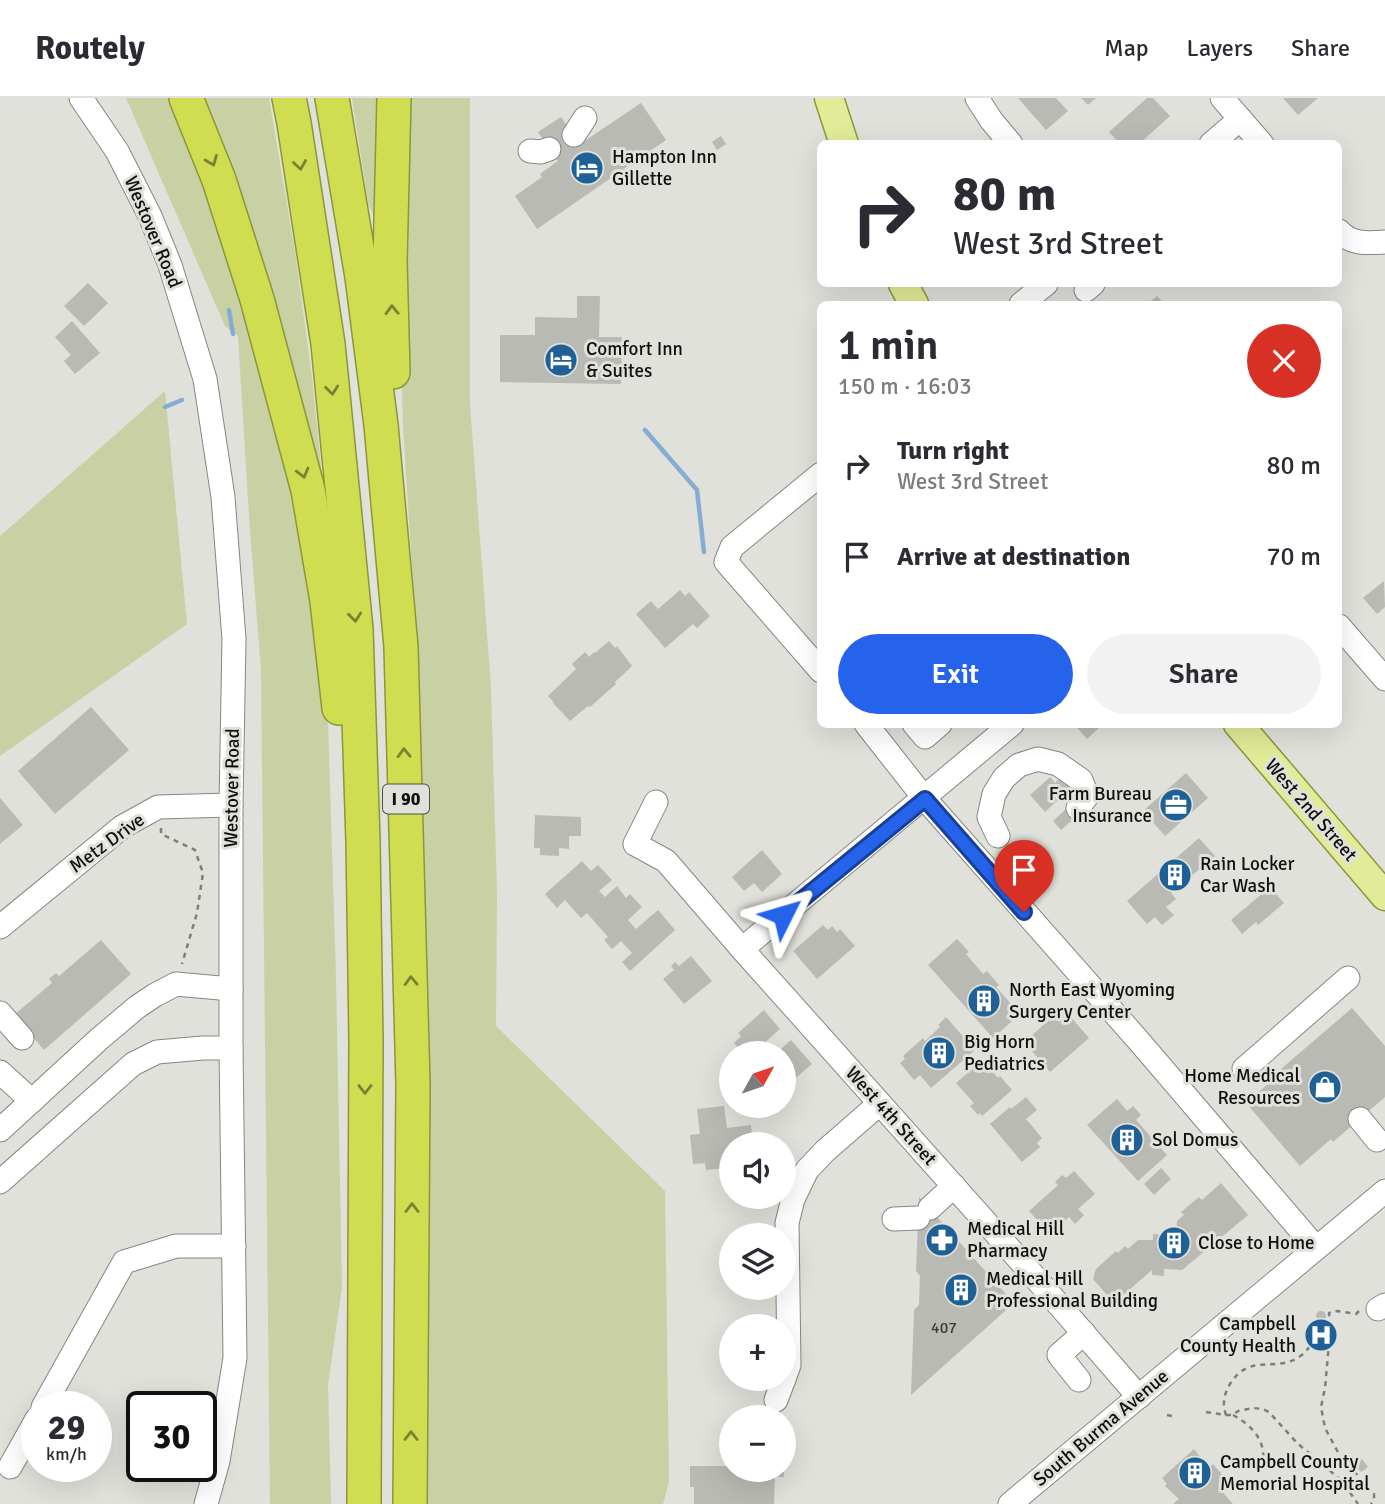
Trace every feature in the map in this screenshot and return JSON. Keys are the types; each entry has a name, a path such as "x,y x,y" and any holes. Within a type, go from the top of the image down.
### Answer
{"highway":[{"name":"I 90","path":"186,98 219,180 257,299 308,490 327,600 341,724 366,1040"},
{"name":"I 90","path":"289,98 328,344 356,629 366,1040 364,1504"},
{"name":"I 90","path":"332,98 362,277 376,384 401,647"},
{"name":"I 90","path":"394,98 390,262 413,1084 410,1504"}],"main road":[{"path":"829,98 843,140"},
{"name":"West 2nd Street","path":"1241,728 1385,895"}],"street":[{"name":"Westover Road","path":"81,98 117,151 150,216 170,265 205,379 223,497 234,639 231,1048 235,1358 218,1461 206,1504"},
{"path":"977,98 1007,140"},
{"path":"1222,98 1258,140"},
{"path":"1216,140 1240,119"},
{"path":"1342,234 1360,243 1385,242"},
{"path":"1025,301 1042,287"},
{"path":"817,477 732,547 726,562 817,666"},
{"path":"1342,629 1385,679"},
{"path":"869,728 925,799 1138,1040 1316,1248"},
{"path":"917,728 925,737 935,728"},
{"path":"742,949 1007,728"},
{"path":"998,836 989,817 994,794 1004,778 1019,765 1038,759 1058,764 1081,780 1087,796 1078,808"},
{"name":"West 4th Street","path":"656,802 635,844 666,861 1139,1397"},
{"name":"Metz Drive","path":"0,927 122,827 158,807 231,805"},
{"path":"1244,1069 1348,978"},
{"path":"0,1130 98,1040 155,995 176,984 231,989"},
{"path":"0,1013 22,1038"},
{"path":"0,1182 134,1065 157,1052 231,1048"},
{"path":"0,1072 32,1101"},
{"path":"788,1314 786,1223 793,1199 807,1170 879,1104"},
{"path":"1364,1116 1381,1136"},
{"path":"894,1219 924,1213 954,1186"},
{"name":"South Burma Avenue","path":"1010,1504 1385,1191"},
{"path":"52,1391 124,1262 176,1246 234,1245"},
{"path":"1079,1380 1059,1355 1084,1333"},
{"path":"10,1467 21,1447"}],"path":[{"path":"158,807 161,834 195,850 203,873 197,913 176,984"},
{"path":"1371,1504 1374,1493 1340,1456 1325,1428 1321,1407 1330,1332 1329,1313 1337,1311 1356,1314 1374,1308"},
{"path":"1226,1415 1223,1407 1224,1396 1234,1377 1253,1365 1276,1365 1299,1358 1308,1350 1319,1325 1328,1323"},
{"path":"1233,1415 1238,1411 1253,1408 1269,1412 1297,1443 1342,1481 1358,1504"},
{"path":"1206,1412 1233,1415 1254,1429 1265,1458 1262,1471"},
{"path":"1167,1415 1176,1417"}],"green space":[{"path":"126,98 175,98 259,334 312,584 328,723 336,977 342,1287 328,1385 331,1504 270,1504 261,671 238,336 225,326"},
{"path":"197,98 269,98 295,252 312,377 325,507"},
{"path":"352,98 385,98 377,224 368,203"},
{"path":"402,98 470,98 470,404 491,687 497,894 496,1026 665,1191 669,1481 663,1504 428,1504 420,695 403,426 399,269"},
{"path":"165,391 187,624 0,756 0,536"}],"building":[{"path":"1018,98 1056,98 1068,111 1046,130"},
{"path":"1081,98 1096,98 1088,105"},
{"path":"1147,98 1153,98 1170,116 1143,140 1116,140 1109,132"},
{"path":"1283,98 1318,98 1298,115"},
{"name":"Hampton Inn Gillette","path":"641,103 666,140 537,229 515,196 542,177 540,174 558,161 538,132 561,117 580,144"},
{"path":"721,136 726,144 717,150 712,142"},
{"path":"88,283 108,303 84,326 64,306"},
{"name":"Comfort Inn & Suites","path":"577,296 600,296 599,337 622,337 621,384 500,382 500,335 535,335 535,317 577,318"},
{"path":"72,321 100,353 75,374 64,361 71,355 55,337"},
{"path":"1384,581 1385,607 1377,614 1363,598"},
{"path":"680,590 685,596 689,592 710,616 697,628 693,624 665,648 636,614 651,601 658,609"},
{"path":"609,641 615,648 617,646 632,666 616,684 570,721 548,696 576,669 572,664 585,652 589,657"},
{"path":"91,707 129,750 55,814 18,771"},
{"path":"1077,728 1099,728 1087,739"},
{"name":"Farm Bureau Insurance","path":"1186,773 1208,798 1165,836 1143,811"},
{"path":"1063,775 1073,786 1045,812 1030,795 1050,777 1055,783"},
{"path":"0,798 23,825 0,844"},
{"path":"1069,806 1077,816 1061,830 1053,821"},
{"path":"535,815 581,817 581,836 569,836 569,849 559,848 559,856 540,855 540,848 534,848"},
{"name":"Rain Locker Car Wash","path":"1199,838 1215,856 1171,893 1176,899 1166,907 1174,915 1162,925 1155,917 1147,924 1127,901"},
{"path":"762,850 782,874 762,892 754,883 744,891 732,877"},
{"path":"582,861 591,871 598,865 612,880 599,891 605,897 617,886 626,898 630,894 642,907 628,920 636,929 658,910 675,930 630,971 622,962 632,953 621,941 612,949 604,940 608,937 587,913 581,918 565,900 557,908 545,894"},
{"path":"1270,887 1284,903 1258,925 1256,922 1242,934 1231,920"},
{"path":"823,925 828,930 832,926 837,932 840,929 855,946 817,979 793,951"},
{"name":"North East Wyoming Surgery Center","path":"957,939 969,952 966,954 983,974 987,971 999,985 996,987 1020,1014 993,1038 928,965"},
{"path":"101,940 131,974 44,1050 14,1015 52,983 49,979 56,973 59,976"},
{"path":"691,956 712,981 684,1004 663,979 674,970 671,966 675,962 679,966"},
{"path":"1063,1008 1089,1038 1050,1072 1024,1042"},
{"name":"Home Medical Resources","path":"1352,1008 1385,1046 1385,1097 1333,1142 1331,1139 1300,1166 1246,1103 1276,1077 1274,1075"},
{"path":"764,1010 780,1029 767,1041 736,1041 741,1036 738,1033"},
{"name":"Big Horn Pediatrics","path":"946,1017 975,1050 931,1088 920,1075 914,1080 900,1063 905,1059 903,1056 923,1038 925,1041 940,1027 938,1025"},
{"path":"796,1046 812,1064 796,1078"},
{"path":"983,1060 1012,1090 982,1116 970,1106 974,1103 956,1083"},
{"path":"1026,1097 1037,1110 1026,1119 1042,1138 1037,1143 1040,1147 1022,1162 990,1124"},
{"name":"Sol Domus","path":"1117,1099 1127,1111 1133,1106 1141,1115 1136,1120 1167,1155 1138,1181 1087,1125"},
{"path":"719,1107 719,1118 726,1118 727,1128 751,1125 752,1132 719,1132 719,1169 706,1170 705,1163 693,1164 690,1135 700,1134 697,1109"},
{"path":"1161,1168 1171,1179 1154,1195 1144,1184"},
{"path":"1074,1171 1095,1194 1078,1209 1084,1215 1075,1224 1069,1217 1049,1234 1029,1211 1058,1185 1055,1182 1062,1175 1066,1178"},
{"name":"Close to Home","path":"1221,1183 1248,1215 1182,1270 1164,1269 1164,1276 1152,1275 1152,1270 1114,1303 1093,1279 1096,1269 1125,1246 1128,1249 1138,1240 1153,1240 1153,1234 1171,1235 1171,1239 1176,1239 1177,1221 1184,1215 1181,1212 1199,1197 1202,1200"},
{"name":"Medical Hill Professional Building","path":"919,1197 1014,1303 911,1395 914,1310 919,1305 920,1276 916,1271"},
{"path":"1321,1311 1325,1312 1325,1320 1321,1321 1317,1320 1316,1316 1317,1312"},
{"name":"Campbell County Memorial Hospital","path":"1194,1449 1209,1468 1213,1464 1228,1481 1219,1488 1233,1504 1173,1504 1179,1499 1165,1486 1167,1484 1162,1478"},
{"path":"1362,1459 1368,1467 1361,1472 1355,1465"},
{"path":"690,1466 719,1466 719,1482 775,1482 774,1504 694,1504 694,1487 690,1487"}],"waterway":[{"path":"229,310 233,334"},
{"path":"165,407 182,400"},
{"path":"645,430 697,490 704,552"}],"place":[{"name":"Hampton Inn Gillette","path":"587,168"},
{"name":"Comfort Inn & Suites","path":"561,360"},
{"name":"Farm Bureau Insurance","path":"1176,805"},
{"name":"Rain Locker Car Wash","path":"1175,875"},
{"name":"North East Wyoming Surgery Center","path":"984,1001"},
{"name":"Big Horn Pediatrics","path":"939,1053"},
{"name":"Home Medical Resources","path":"1325,1087"},
{"name":"Sol Domus","path":"1127,1140"},
{"name":"Medical Hill Pharmacy","path":"942,1240"},
{"name":"Close to Home","path":"1174,1243"},
{"name":"Medical Hill Professional Building","path":"961,1290"},
{"name":"Campbell County Health","path":"1321,1335"},
{"name":"Campbell County Memorial Hospital","path":"1195,1473"}],"route":[{"path":"783,915 925,799 1024,912"}]}
